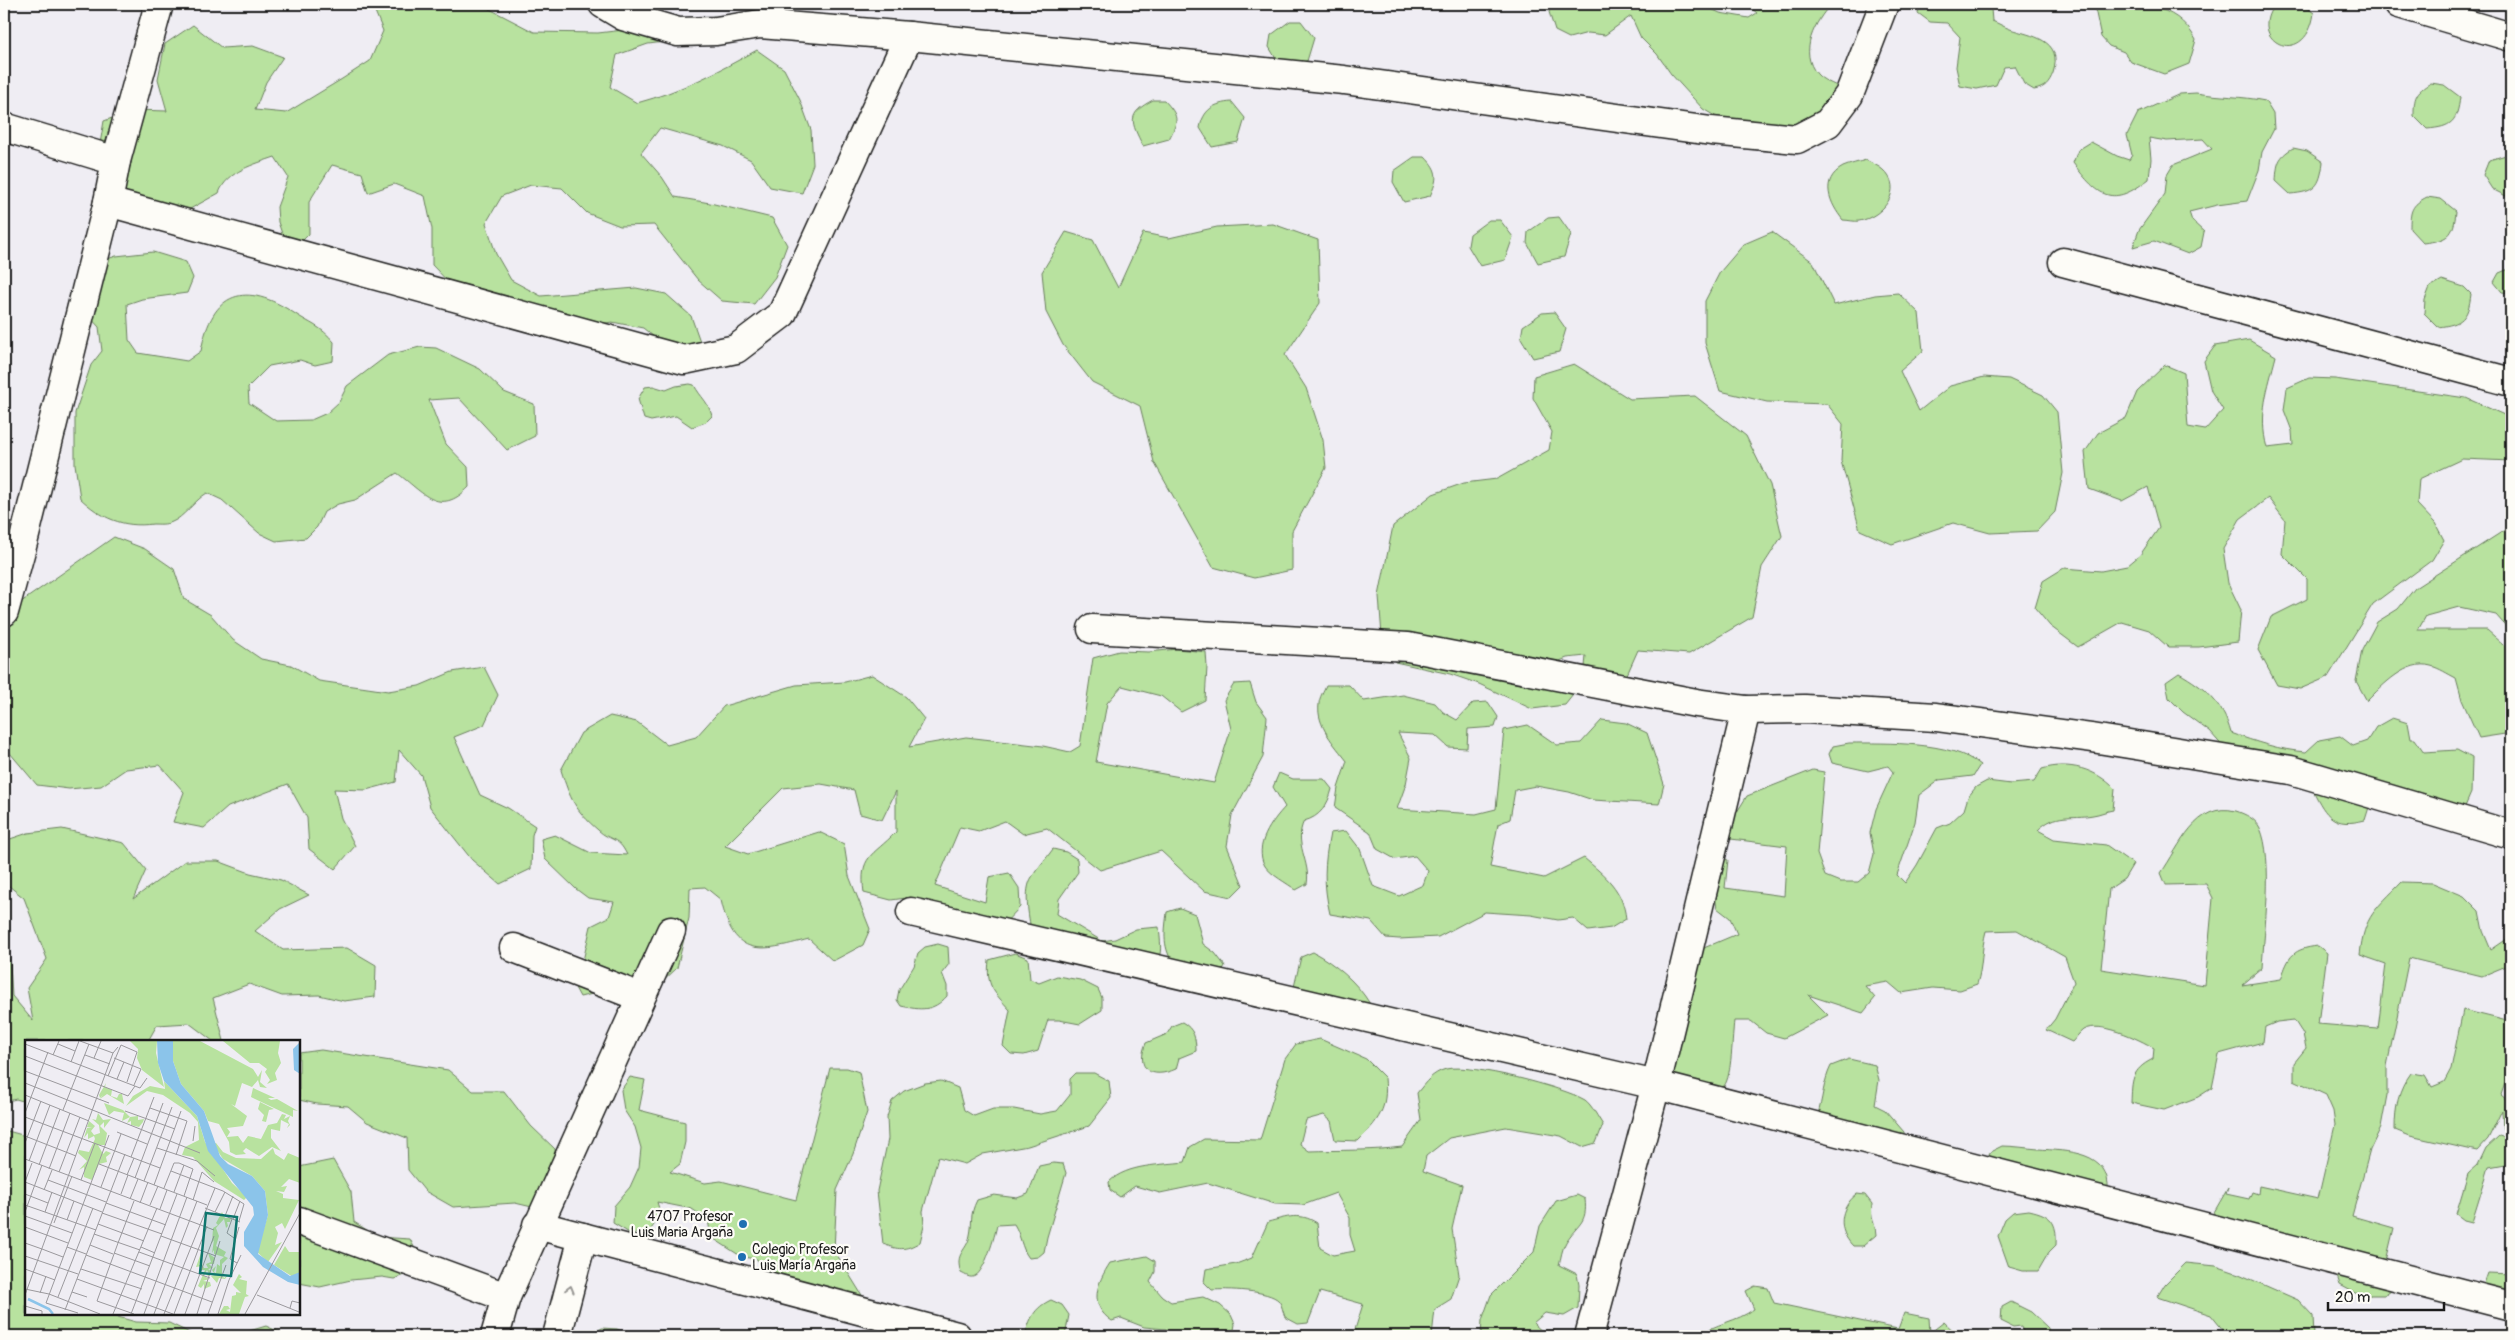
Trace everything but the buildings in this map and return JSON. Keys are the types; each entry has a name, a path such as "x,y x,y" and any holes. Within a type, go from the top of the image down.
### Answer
{"street":[{"path":"4,612 14,536 108,202 116,161 159,4"},
{"path":"603,4 623,16 678,32 716,31 760,24 910,36 1344,80 1711,131 1797,139 1828,123 1849,95 1884,4"},
{"path":"2399,4 2511,37"},
{"path":"108,202 684,360 736,349 782,314 910,36"},
{"path":"4,127 116,161"},
{"path":"2063,262 2511,382"},
{"path":"1092,629 1408,647 1696,703 1746,710 1805,709 1936,717 2092,738 2291,770 2511,835"},
{"path":"1589,1336 1656,1085 1746,710"},
{"path":"912,912 1656,1085 2511,1306"},
{"path":"496,1336 506,1297 537,1225 671,931"},
{"path":"514,948 640,997"},
{"path":"300,1220 506,1297"},
{"path":"537,1225 958,1336"},
{"path":"557,1336 583,1237"}],"green space":[{"path":"372,4 480,4 534,32 598,33 683,23 714,16 741,33 648,44 617,55 610,87 637,103 669,93 699,80 757,50 784,69 800,100 811,130 813,164 802,193 770,187 751,160 723,146 660,128 641,153 662,177 675,197 710,203 772,218 787,245 775,277 754,304 722,301 698,280 654,225 620,226 587,213 562,188 531,185 502,196 486,223 496,254 511,280 541,296 636,288 666,294 691,316 702,347 669,349 643,328 612,322 582,327 457,291 432,265 432,229 425,196 394,184 368,193 362,173 332,165 309,202 309,234 289,254 278,222 277,207 288,177 275,157 242,169 228,179 219,193 190,209 159,212 102,188 98,155 104,121 134,110 167,111 158,79 165,44 193,25 222,48 253,46 283,57 266,82 255,110 286,113 370,61 383,31"},
{"path":"1553,4 1700,4 1720,13 1749,18 1757,13 1746,4 1831,4 1819,19 1809,47 1811,65 1817,74 1841,88 1830,128 1725,122 1703,109 1671,74 1657,54 1641,38 1631,16 1605,35 1588,33 1569,38 1555,31 1549,12"},
{"path":"1920,4 1997,4 1991,9 1992,21 2036,37 2050,46 2054,53 2055,62 2050,80 2046,85 2034,90 2024,84 2015,66 2004,67 1996,85 1977,89 1960,86 1956,67 1960,37 1947,23 1930,22 1918,13"},
{"path":"2094,4 2124,4 2152,7 2165,11 2177,18 2187,27 2196,40 2189,64 2164,74 2131,62 2124,52 2109,46 2101,37"},
{"path":"2277,4 2302,4 2314,13 2310,29 2303,39 2294,45 2285,45 2277,42 2270,36 2267,28 2268,17 2271,9"},
{"path":"1290,21 1301,21 1314,38 1307,61 1281,67 1269,47 1271,35"},
{"path":"2431,83 2444,85 2460,97 2457,112 2452,122 2442,127 2427,129 2414,116 2414,104 2419,92"},
{"path":"2196,93 2265,101 2273,114 2274,129 2262,152 2259,170 2247,201 2217,205 2189,212 2192,221 2204,232 2201,247 2188,254 2154,241 2133,247 2139,230 2165,194 2167,175 2173,165 2212,149 2203,139 2167,141 2149,138 2151,159 2149,179 2125,194 2116,196 2107,195 2099,191 2082,175 2073,163 2078,150 2091,142 2117,156 2129,160 2132,155 2127,135 2138,113 2180,94"},
{"path":"1153,100 1164,100 1173,110 1176,123 1169,139 1143,146 1133,119 1138,110"},
{"path":"1232,102 1245,118 1238,142 1212,147 1200,128 1201,122 1210,109 1220,104"},
{"path":"2293,148 2307,151 2323,162 2320,177 2315,187 2305,192 2290,194 2276,181 2276,175 2279,161 2284,154"},
{"path":"2506,155 2511,157 2511,204 2510,198 2492,189 2483,175 2489,160"},
{"path":"1414,157 1425,157 1430,162 1436,175 1435,185 1430,196 1404,202 1393,182 1394,171"},
{"path":"1866,160 1881,169 1889,177 1892,185 1888,201 1876,214 1868,218 1859,221 1843,220 1831,200 1829,185 1831,179 1843,167"},
{"path":"2427,197 2441,199 2456,211 2454,226 2448,235 2438,240 2423,243 2410,229 2410,218 2412,209"},
{"path":"1559,217 1571,234 1564,257 1538,263 1527,243 1528,232 1548,218"},
{"path":"1489,220 1500,220 1513,237 1505,260 1480,266 1468,246 1470,234"},
{"path":"1273,224 1318,240 1320,303 1285,355 1306,388 1323,440 1326,468 1292,531 1292,570 1254,578 1213,567 1154,462 1140,406 1092,382 1063,345 1046,312 1042,272 1066,232 1093,240 1118,288 1143,233 1169,238 1217,227"},
{"path":"1772,232 1813,262 1834,305 1875,295 1898,293 1919,313 1923,351 1900,371 1919,411 1950,386 1984,377 2009,379 2043,395 2057,412 2063,473 2055,512 2037,531 1990,533 1953,523 1892,544 1860,530 1841,461 1843,424 1827,404 1767,402 1720,391 1705,343 1705,301 1720,272 1744,244"},
{"path":"153,252 186,262 193,278 187,293 142,299 127,304 129,340 138,353 187,361 201,351 206,331 213,315 222,304 233,298 246,295 260,297 276,303 320,329 334,342 333,361 315,365 300,360 269,366 248,387 249,403 276,421 311,420 327,413 339,402 347,386 388,355 420,347 436,348 480,369 504,392 534,404 535,436 507,450 459,398 429,400 446,444 468,467 469,487 449,501 440,501 423,494 397,473 355,500 338,504 324,512 317,527 306,538 276,541 259,533 222,500 207,493 180,517 167,524 142,525 122,523 104,516 80,498 75,464 75,413 91,365 102,351 99,327 88,315 99,262 116,256"},
{"path":"2511,270 2511,293 2502,292 2494,282 2499,273"},
{"path":"2442,280 2464,287 2471,294 2466,315 2462,319 2453,324 2438,327 2424,313 2425,300 2430,287"},
{"path":"1554,312 1566,329 1559,352 1533,358 1521,338 1523,326 1542,313"},
{"path":"2249,340 2276,356 2265,401 2263,424 2267,448 2293,445 2292,431 2284,410 2287,388 2309,378 2335,379 2466,398 2511,418 2511,461 2462,459 2419,479 2417,504 2435,523 2444,540 2432,560 2373,604 2328,677 2300,689 2277,685 2258,650 2271,617 2307,599 2307,579 2282,554 2285,520 2268,498 2240,519 2223,549 2228,583 2241,610 2238,642 2199,647 2168,647 2149,630 2122,622 2078,647 2050,626 2035,608 2043,581 2064,568 2101,571 2127,566 2140,555 2159,528 2148,487 2122,501 2089,489 2085,452 2098,433 2126,418 2137,392 2165,365 2184,373 2188,427 2205,430 2223,410 2211,391 2204,361 2215,346"},
{"path":"1574,364 1630,399 1695,396 1746,436 1770,485 1782,536 1762,567 1752,617 1689,654 1638,650 1621,688 1583,688 1586,656 1567,658 1547,666 1570,681 1573,695 1565,705 1532,709 1479,684 1450,674 1395,662 1382,636 1379,596 1393,526 1433,494 1464,483 1497,479 1549,450 1552,432 1533,398 1534,376"},
{"path":"690,384 694,385 710,411 712,416 706,422 692,427 676,416 651,421 644,419 638,399 645,387 653,386 666,390"},
{"path":"2511,526 2511,632 2496,615 2459,607 2426,616 2418,630 2487,630 2511,651 2511,729 2505,734 2479,738 2462,700 2456,678 2431,666 2413,666 2404,670 2388,681 2367,701 2356,681 2362,650 2377,622 2398,609 2415,588"},
{"path":"114,537 145,549 174,569 184,599 211,615 233,640 261,659 291,665 319,681 388,691 419,686 452,672 484,667 498,695 484,725 454,737 480,795 508,808 535,826 532,835 531,869 500,884 472,860 430,807 421,775 399,750 396,782 366,790 334,789 341,818 355,846 335,869 309,849 307,818 288,784 228,807 204,828 173,822 184,792 160,765 126,769 101,786 69,789 37,785 4,746 4,614"},
{"path":"1177,649 1206,652 1205,700 1181,712 1161,696 1122,686 1107,703 1096,762 1214,783 1231,729 1224,700 1234,684 1250,683 1256,702 1267,717 1263,757 1232,815 1227,846 1243,885 1231,897 1204,891 1161,851 1100,870 1047,828 1023,834 1005,821 979,831 960,827 935,886 985,902 989,877 1009,873 1019,888 1020,907 1001,927 934,909 906,898 891,900 864,893 864,871 869,858 896,832 896,791 882,820 860,814 854,790 821,784 783,788 725,846 748,854 819,832 844,844 849,876 870,929 863,945 833,961 809,939 776,947 763,948 752,946 742,942 733,933 721,900 705,887 690,888 689,918 677,968 660,984 605,991 580,997 573,984 582,965 591,926 609,917 614,902 588,898 576,889 545,859 541,839 555,835 591,853 627,855 617,842 598,830 579,810 567,789 561,770 581,733 610,716 637,722 667,745 696,737 724,706 796,685 845,682 872,675 906,697 924,719 909,747 966,737 1043,746 1070,752 1080,746 1093,658 1119,651 1149,652"},
{"path":"2179,673 2197,684 2212,697 2228,722 2231,733 2277,747 2306,752 2319,740 2340,736 2353,746 2367,741 2376,727 2392,718 2408,723 2411,739 2415,739 2424,752 2457,750 2472,758 2471,793 2464,809 2370,804 2365,820 2354,822 2338,821 2332,818 2322,807 2313,790 2233,758 2210,732 2183,712 2169,698 2166,682"},
{"path":"1326,685 1349,685 1364,701 1403,695 1435,703 1443,712 1457,720 1473,703 1488,702 1498,717 1495,727 1468,729 1467,748 1448,747 1435,735 1398,733 1411,758 1406,784 1397,809 1476,814 1496,809 1504,730 1528,725 1557,745 1581,743 1602,720 1626,723 1647,733 1664,784 1659,804 1593,800 1569,792 1536,786 1515,790 1510,819 1498,824 1490,867 1544,878 1584,858 1606,877 1617,891 1626,919 1611,928 1588,931 1573,918 1558,920 1531,915 1485,912 1438,937 1399,939 1386,938 1371,921 1330,914 1325,874 1330,833 1346,831 1360,849 1373,886 1399,896 1423,885 1428,871 1415,856 1395,859 1377,849 1370,832 1335,808 1338,788 1347,761 1327,735 1320,720 1319,702"},
{"path":"1849,743 1936,747 1968,757 1980,765 1973,776 1939,780 1919,795 1915,822 1897,875 1905,883 1937,828 1950,823 1964,810 1968,797 1976,787 1987,781 2011,784 2034,782 2042,769 2062,766 2082,768 2108,782 2115,789 2113,810 2093,815 2058,818 2045,824 2038,830 2054,839 2106,845 2133,864 2124,879 2109,889 2101,969 2205,985 2213,898 2206,884 2166,885 2161,873 2191,828 2210,813 2222,810 2239,812 2256,822 2264,841 2266,858 2267,896 2262,968 2242,985 2281,979 2287,964 2297,951 2318,946 2327,953 2318,1024 2378,1029 2386,964 2360,955 2362,941 2368,921 2378,906 2402,882 2433,883 2464,896 2479,911 2483,931 2491,950 2507,939 2511,919 2511,964 2482,976 2409,958 2387,1066 2387,1095 2381,1127 2370,1150 2352,1216 2394,1228 2386,1261 2394,1288 2384,1295 2355,1293 2340,1285 2336,1273 2202,1233 2228,1188 2226,1194 2249,1199 2252,1192 2258,1194 2259,1186 2318,1199 2335,1125 2333,1111 2326,1095 2294,1080 2294,1063 2306,1048 2303,1034 2294,1020 2277,1022 2265,1027 2263,1042 2219,1054 2212,1088 2198,1097 2164,1110 2131,1103 2134,1076 2140,1067 2153,1059 2154,1048 2119,1032 2099,1027 2083,1030 2072,1042 2046,1030 2055,1019 2074,982 2065,957 2017,930 1986,931 1977,984 1960,990 1933,988 1901,993 1888,982 1865,986 1875,998 1863,1013 1808,995 1828,1015 1784,1038 1766,1033 1751,1021 1734,1021 1727,1081 1721,1090 1710,1100 1662,1088 1692,953 1737,934 1730,918 1717,908 1714,891 1723,858 1728,860 1725,888 1784,896 1787,846 1731,839 1730,823 1747,796 1813,770 1824,772 1817,854 1825,876 1840,882 1858,882 1869,873 1874,854 1870,833 1876,809 1893,772 1888,766 1868,771 1832,763 1829,754 1833,746"},
{"path":"1279,773 1293,779 1324,779 1332,789 1322,810 1315,817 1304,821 1301,829 1301,845 1308,876 1307,884 1296,890 1271,873 1265,866 1262,858 1261,850 1266,834 1285,807 1273,787"},
{"path":"62,829 124,843 146,870 133,899 185,861 218,861 250,873 281,880 309,895 280,909 255,931 283,950 347,948 376,965 375,997 344,1001 319,995 282,996 249,984 213,998 224,1040 212,1040 189,1023 157,1025 149,1040 25,1040 25,1102 16,1099 4,1102 4,931 10,964 12,996 33,1021 27,988 47,959 24,898 4,882 4,841 28,833"},
{"path":"1053,849 1066,852 1077,859 1078,872 1059,899 1057,914 1102,941 1115,939 1136,929 1159,927 1161,945 1159,956 1154,966 1141,979 1118,974 1117,959 1031,931 1027,904 1029,883 1034,873"},
{"path":"1180,908 1195,914 1203,944 1215,953 1225,966 1219,976 1172,961 1165,943 1167,912"},
{"path":"938,944 948,947 949,964 942,973 947,986 947,996 937,1005 926,1009 901,1006 897,1000 899,990 914,966 918,953 925,947"},
{"path":"1313,952 1337,968 1359,988 1370,1004 1363,1013 1294,987 1301,957"},
{"path":"1015,953 1028,958 1030,979 1039,983 1057,976 1080,980 1098,989 1102,998 1102,1010 1080,1024 1048,1020 1038,1051 1024,1055 1011,1054 1003,1046 1010,1010 992,988 988,969 989,960"},
{"path":"2463,1010 2511,1022 2511,1066 2501,1095 2511,1103 2511,1135 2503,1130 2502,1110 2488,1139 2477,1151 2410,1136 2395,1130 2398,1100 2403,1086 2411,1073 2425,1075 2432,1087 2444,1082 2451,1069"},
{"path":"1182,1022 1194,1034 1196,1051 1179,1058 1176,1069 1159,1073 1148,1070 1144,1066 1143,1060 1146,1043 1167,1034 1172,1026"},
{"path":"1320,1039 1366,1059 1385,1078 1386,1089 1383,1106 1377,1120 1358,1141 1335,1140 1331,1121 1324,1115 1306,1120 1300,1144 1309,1151 1402,1147 1421,1120 1417,1093 1433,1075 1446,1069 1475,1069 1516,1077 1574,1095 1588,1102 1603,1125 1596,1143 1582,1147 1561,1136 1506,1127 1449,1138 1426,1156 1423,1171 1462,1185 1452,1229 1459,1275 1451,1299 1435,1309 1432,1336 1353,1336 1363,1304 1320,1292 1308,1323 1298,1324 1285,1317 1279,1301 1274,1297 1257,1292 1212,1290 1204,1282 1206,1269 1236,1264 1252,1258 1268,1222 1287,1217 1305,1218 1317,1223 1320,1248 1333,1255 1355,1251 1350,1235 1350,1218 1336,1193 1303,1205 1275,1204 1208,1183 1160,1193 1135,1186 1120,1197 1110,1190 1109,1182 1125,1172 1145,1166 1185,1162 1190,1147 1204,1139 1260,1140 1285,1059 1296,1044"},
{"path":"321,1050 448,1070 473,1091 504,1091 531,1126 555,1149 558,1180 549,1211 515,1203 453,1207 425,1191 408,1170 407,1138 367,1122 348,1106 317,1104 300,1100 300,1053"},
{"path":"1849,1059 1875,1065 1879,1080 1875,1105 1885,1110 1904,1132 1904,1146 1817,1117 1826,1078 1831,1066"},
{"path":"830,1068 847,1068 859,1072 867,1112 853,1154 837,1190 834,1250 865,1300 840,1317 822,1315 789,1306 757,1259 742,1257 711,1237 708,1220 692,1209 657,1202 661,1215 649,1232 631,1234 613,1223 614,1206 630,1187 639,1167 641,1148 635,1127 624,1110 621,1090 630,1077 645,1080 639,1110 685,1122 685,1142 680,1164 670,1172 705,1183 721,1181 796,1200"},
{"path":"1076,1073 1094,1073 1109,1081 1111,1098 1089,1126 1028,1146 983,1154 965,1164 938,1157 923,1211 924,1226 920,1242 901,1249 883,1244 877,1191 888,1139 887,1117 892,1101 904,1091 925,1083 941,1081 958,1088 964,1110 974,1116 993,1109 1014,1109 1040,1114 1057,1111 1070,1095 1070,1079"},
{"path":"4,1130 25,1136 25,1315 111,1315 136,1322 169,1323 196,1336 4,1336"},
{"path":"2499,1136 2511,1140 2511,1163 2489,1167 2472,1222 2464,1220 2456,1214 2468,1174 2478,1165 2486,1148"},
{"path":"2002,1146 2062,1151 2085,1156 2095,1161 2102,1168 2107,1178 2108,1191 1986,1161 1990,1152"},
{"path":"333,1160 351,1192 354,1222 378,1237 410,1239 424,1267 394,1279 382,1277 351,1280 320,1287 300,1283 300,1167"},
{"path":"1053,1163 1063,1164 1066,1173 1044,1252 1038,1257 1029,1258 1014,1224 997,1225 989,1252 979,1273 971,1277 961,1273 959,1266 960,1256 968,1241 972,1214 977,1200 994,1195 1017,1198 1028,1194 1039,1166"},
{"path":"1857,1194 1865,1195 1872,1204 1876,1235 1863,1246 1853,1246 1844,1233 1842,1226 1844,1212"},
{"path":"1577,1195 1585,1199 1585,1214 1581,1223 1565,1244 1559,1265 1577,1274 1579,1285 1578,1308 1564,1316 1545,1313 1533,1323 1547,1336 1481,1336 1482,1320 1491,1295 1534,1252 1540,1226 1556,1201"},
{"path":"2029,1210 2043,1214 2052,1221 2056,1237 2056,1245 2049,1252 2038,1271 2023,1271 2009,1267 1998,1236 2005,1219 2013,1212"},
{"path":"1147,1256 1155,1261 1155,1272 1150,1282 1162,1296 1171,1302 1203,1297 1220,1305 1231,1315 1235,1324 1233,1336 1173,1336 1166,1329 1144,1327 1121,1318 1112,1321 1104,1315 1097,1301 1097,1294 1101,1278 1110,1263"},
{"path":"2186,1263 2216,1266 2298,1300 2313,1316 2314,1336 2228,1336 2211,1315 2157,1297 2165,1284"},
{"path":"2488,1273 2511,1274 2511,1314 2486,1293 2484,1284"},
{"path":"1755,1286 1768,1288 1774,1303 1898,1329 1904,1313 1929,1318 1930,1333 1944,1322 1959,1336 1698,1336 1754,1309 1746,1291"},
{"path":"1051,1300 1062,1305 1069,1315 1065,1336 1025,1336 1034,1314 1040,1306"},
{"path":"2011,1302 2031,1312 2048,1328 2049,1336 2025,1336 2021,1326 2013,1327 2001,1321 2002,1307"},
{"path":"266,1326 288,1336 233,1336"},
{"path":"602,1328 617,1329 632,1336 590,1336"}],"place":[{"name":"4707 Profesor Luis Maria Argaña","path":"743,1224"},
{"name":"Colegio Profesor Luis María Argaña","path":"742,1257"}]}
